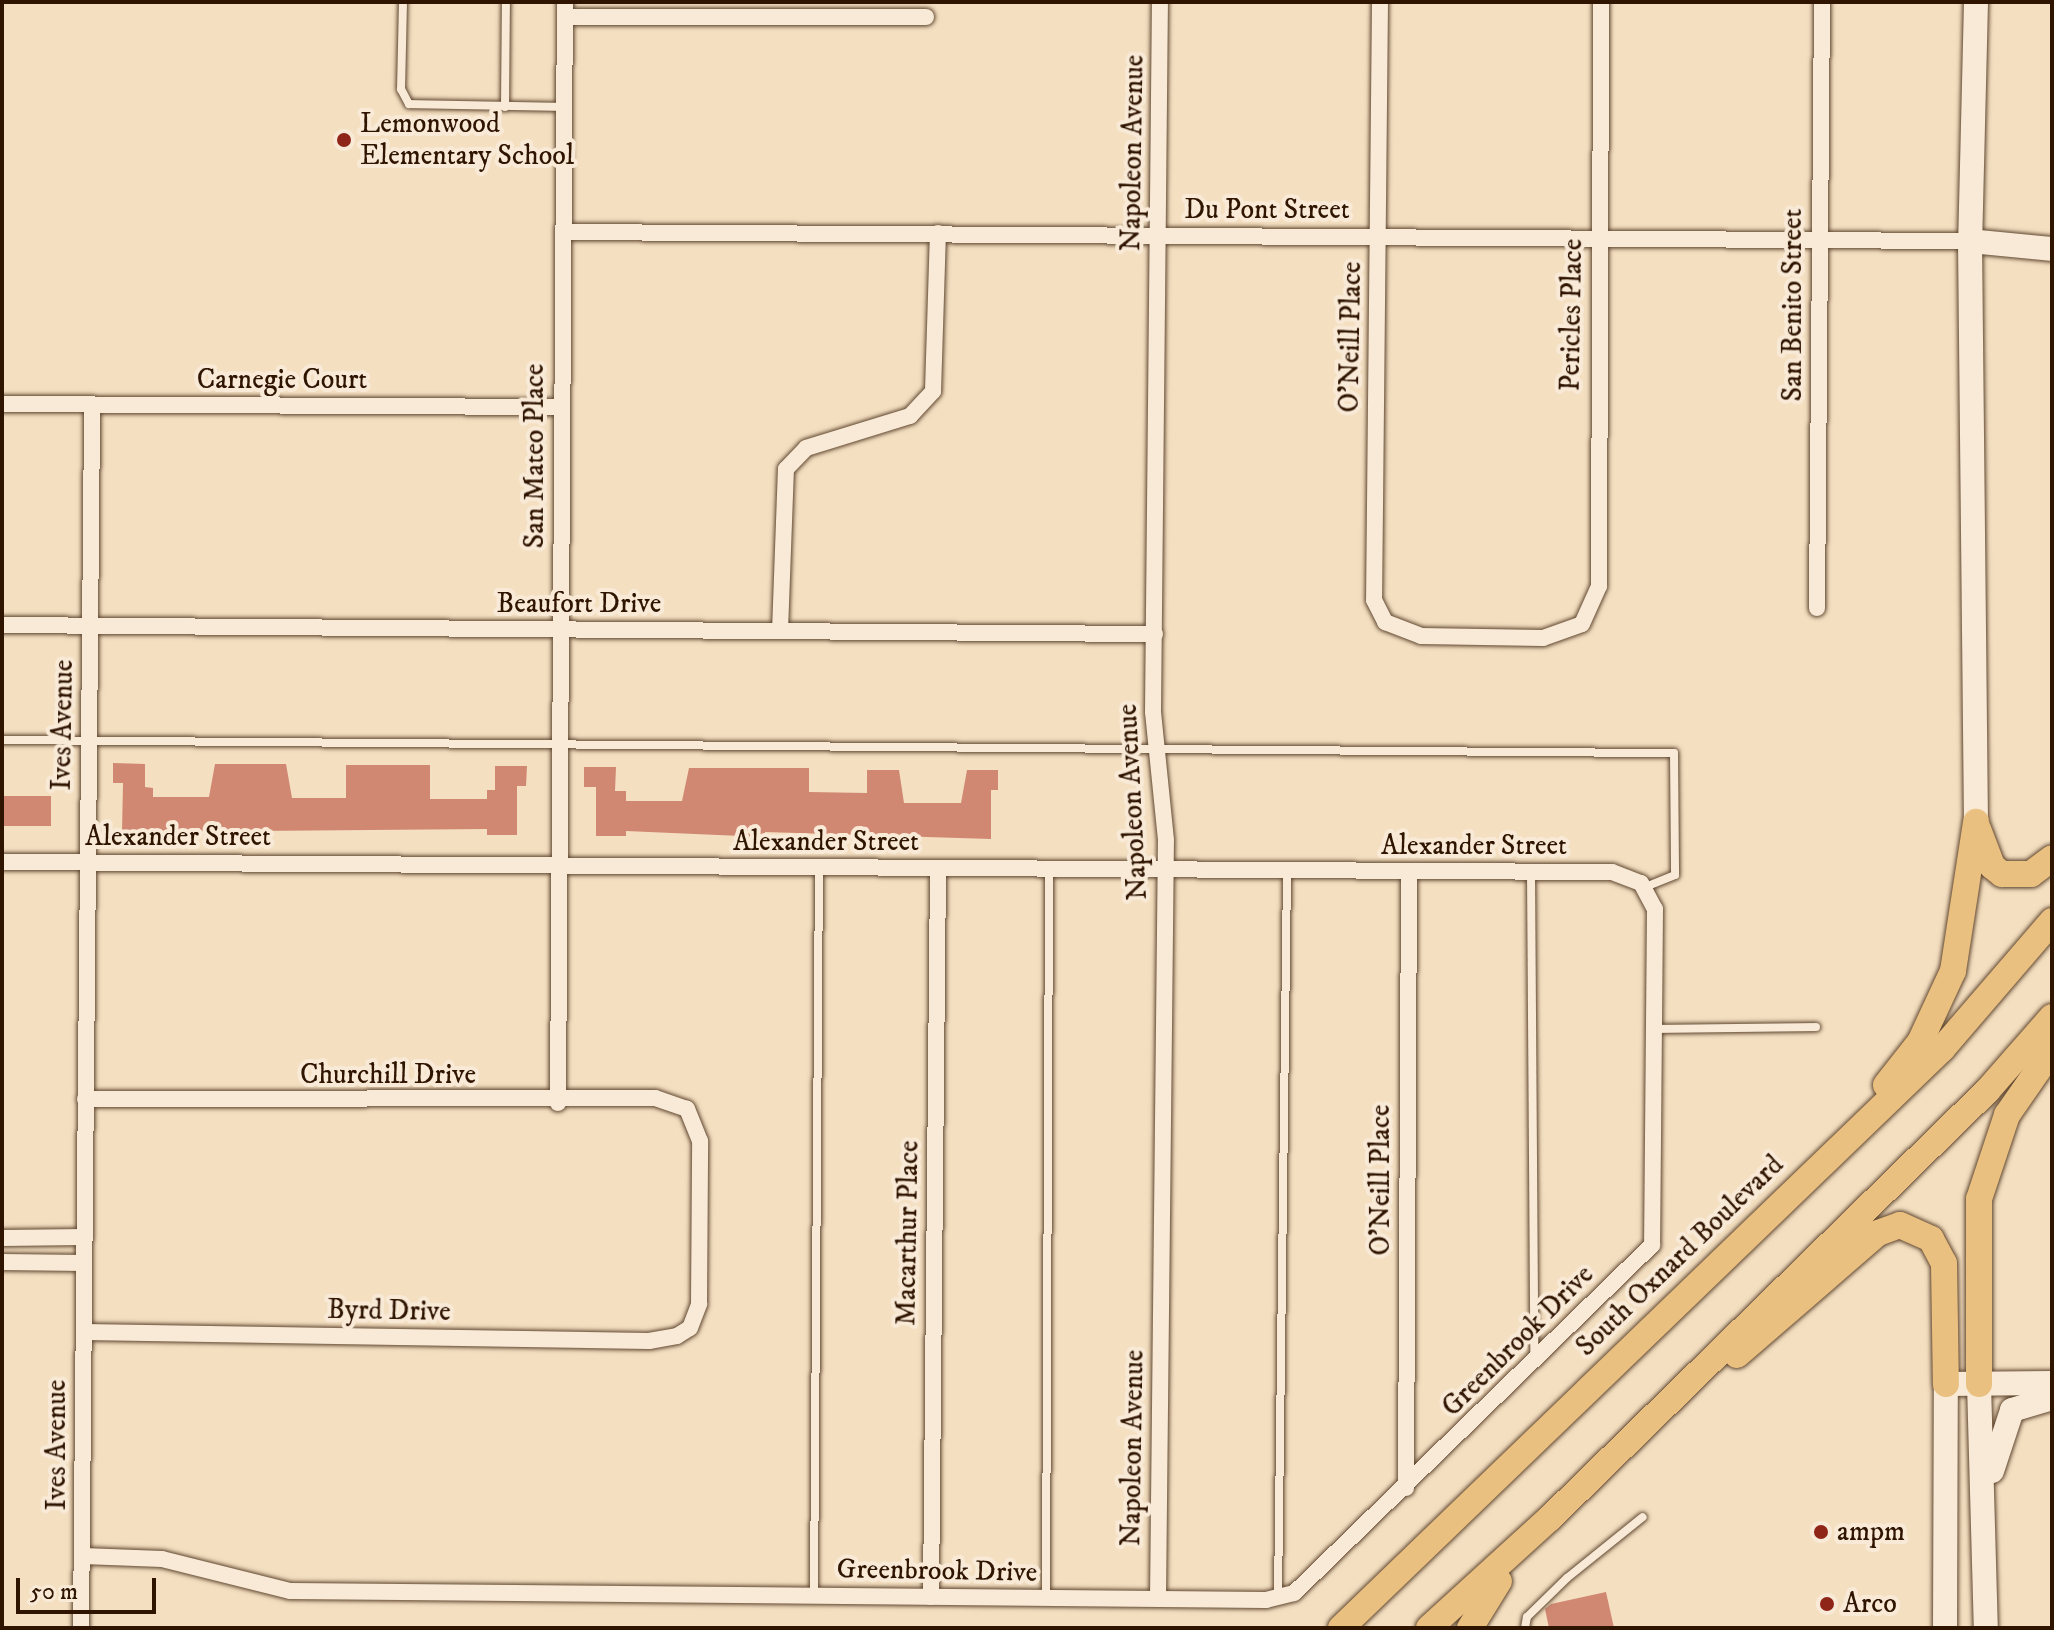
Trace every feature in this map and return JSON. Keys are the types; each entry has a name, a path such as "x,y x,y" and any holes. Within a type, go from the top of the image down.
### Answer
{"main road":[{"path":"1810,1176 1920,1042 1939,1007 1962,939 1976,822 1970,241 1976,2"},
{"path":"1970,241 2052,249"},
{"path":"1976,822 1992,866 2002,874 2031,874 2052,858"},
{"name":"South Oxnard Boulevard","path":"1341,1628 1942,1049 2052,921"},
{"path":"1429,1628 1550,1518 1988,1090 2052,1017"},
{"path":"1986,1628 1979,1384 1979,1199 2007,1115 2052,1050"},
{"path":"1651,1419 1786,1318 1878,1233 1900,1225 1931,1239 1944,1263 1945,1628"},
{"path":"1946,1384 2052,1383"},
{"path":"1984,1557 2002,1427 2026,1402 2052,1398"},
{"path":"1470,1628 1483,1601 1550,1518"}],"street":[{"name":"Napoleon Avenue","path":"1158,1599 1164,871 1155,634 1160,2"},
{"name":"O'Neill Place","path":"1380,2 1372,588 1385,622 1421,636 1543,638 1582,624"},
{"name":"Pericles Place","path":"1582,624 1599,586 1601,2"},
{"name":"San Benito Street","path":"1817,608 1822,2"},
{"path":"565,9 926,17"},
{"name":"San Mateo Place","path":"558,1103 565,9"},
{"name":"Du Pont Street","path":"563,232 1970,241"},
{"path":"780,631 786,469 806,448 910,416 933,391 938,233"},
{"name":"Carnegie Court","path":"2,404 561,407"},
{"name":"Ives Avenue","path":"81,1628 92,405"},
{"name":"Beaufort Drive","path":"2,625 1155,634"},
{"name":"Alexander Street","path":"2,862 1049,871 1612,872 1646,887"},
{"name":"Macarthur Place","path":"931,1597 938,869"},
{"name":"O'Neill Place","path":"1406,1488 1409,873"},
{"path":"1646,887 1657,920 1656,1029"},
{"name":"Greenbrook Drive","path":"83,1556 162,1559 290,1591 1278,1599 1304,1585 1652,1245 1656,1029"},
{"name":"Churchill Drive","path":"85,1099 558,1103 655,1098 687,1109 700,1141 699,1304 690,1328"},
{"path":"2,1238 84,1237"},
{"path":"2,1262 84,1263"},
{"name":"Byrd Drive","path":"84,1332 661,1341 690,1328"}],"lane":[{"path":"403,2 401,89 409,104 563,107"},
{"path":"505,107 506,2"},
{"path":"2,740 1674,753 1675,875 1646,887"},
{"path":"814,1596 819,868"},
{"path":"1046,1598 1049,871"},
{"path":"1278,1599 1287,872"},
{"path":"1531,872 1534,1363"},
{"path":"1656,1029 1816,1027"},
{"path":"1525,1628 1527,1617 1567,1578 1643,1517"}],"building":[{"path":"113,763 145,764 145,787 153,788 153,797 209,797 215,764 286,764 292,798 346,798 346,765 430,765 430,799 487,799 487,790 495,790 495,766 527,766 526,786 517,786 517,835 487,835 487,829 122,832 123,783 113,783"},
{"path":"584,767 616,767 615,791 626,791 626,801 682,801 689,768 809,768 809,792 867,793 867,770 899,770 904,803 961,803 967,770 998,770 998,790 991,790 991,839 765,832 765,837 626,831 626,836 596,836 596,787 584,787"},
{"path":"2,796 51,796 51,826 2,826"},
{"path":"1606,1592 1614,1628 1549,1628 1545,1609 1551,1604"}],"place":[{"name":"Lemonwood Elementary School","path":"344,140"},
{"name":"ampm","path":"1821,1532"},
{"name":"Arco","path":"1827,1604"}]}
